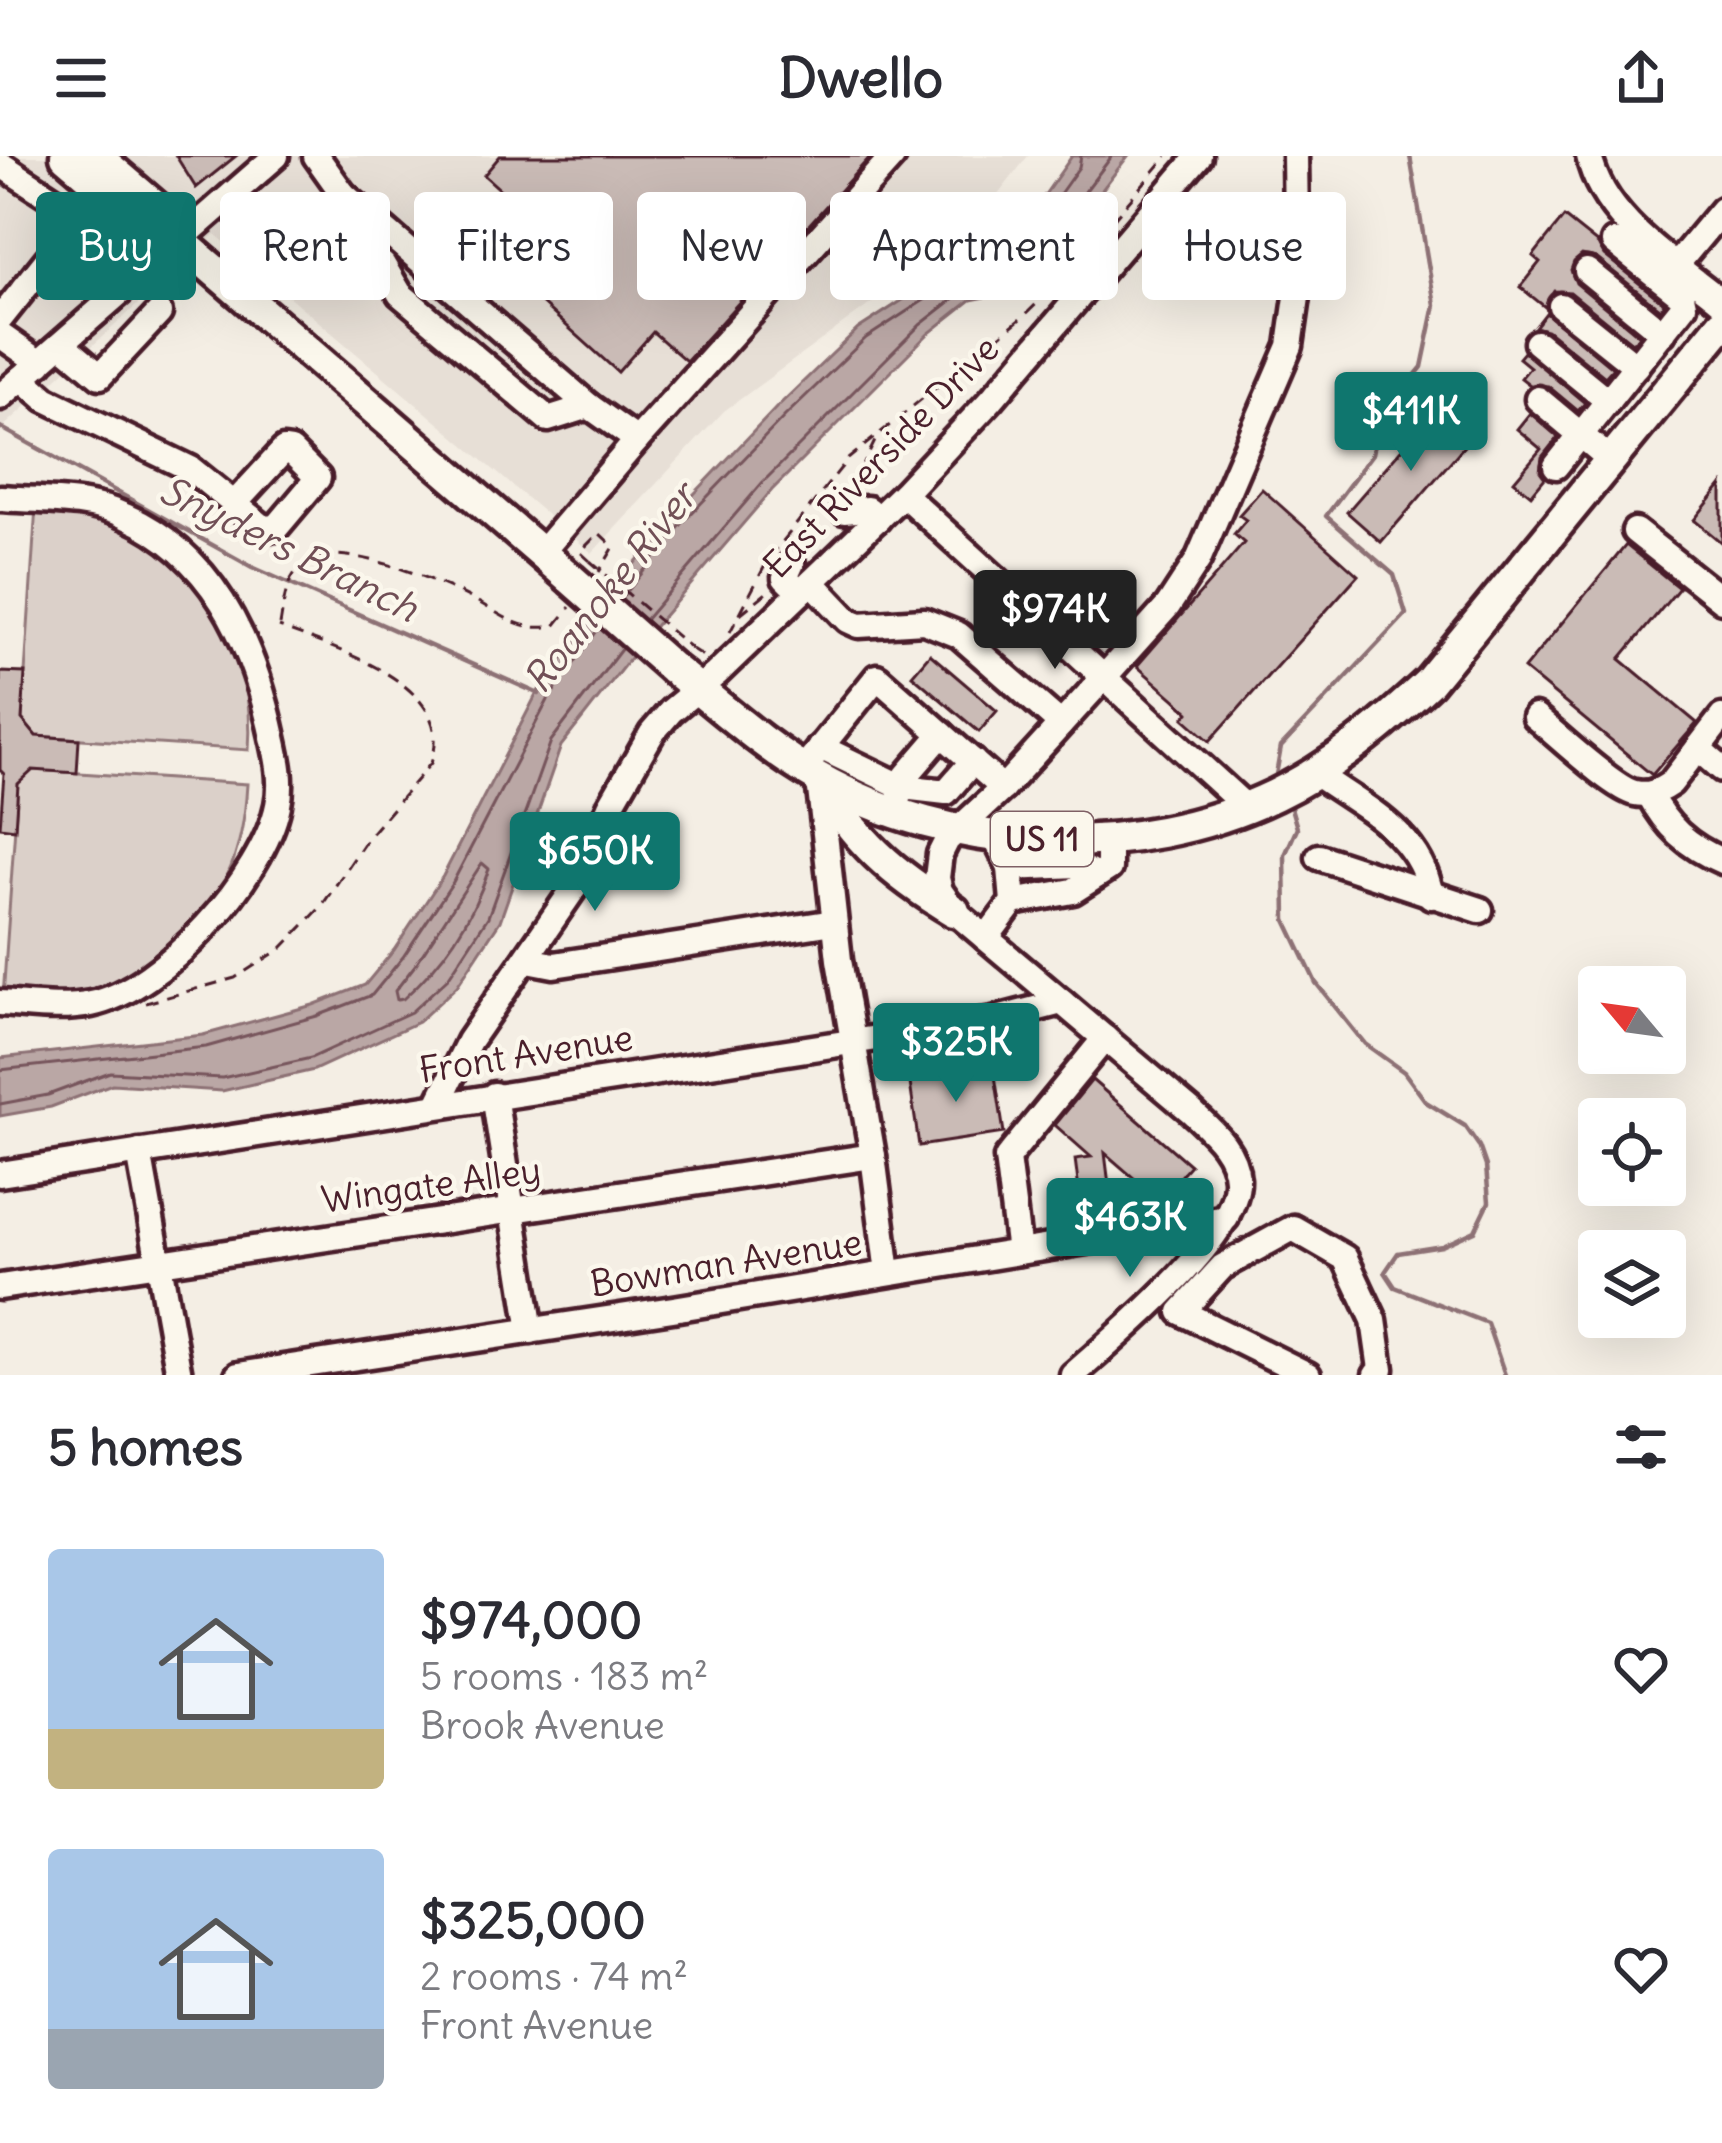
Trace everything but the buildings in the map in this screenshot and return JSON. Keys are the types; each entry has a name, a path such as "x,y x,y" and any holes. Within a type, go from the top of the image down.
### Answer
{"main road":[{"name":"US 11","path":"66,156 108,192"},
{"name":"US 11","path":"96,156 138,192"},
{"name":"US 11","path":"196,255 541,554 582,581 687,668 748,731 955,830 995,837 1108,838 1186,825 1282,791 1390,718 1429,682 1722,324"},
{"path":"814,764 845,824 908,884 954,911"}],"street":[{"path":"196,225 276,156"},
{"path":"316,156 342,192"},
{"path":"541,554 637,440 893,156"},
{"name":"East Riverside Drive","path":"438,1104 469,1041 578,884 627,772 687,668 716,674 797,579 878,519 903,494 1022,364 1199,156"},
{"path":"1073,1375 1210,1241 1226,1218 1237,1187 1229,1152 1191,1111 954,911 940,892 937,868 955,830 1003,788 1106,675 1168,606 1198,560 1290,346 1297,297 1295,156"},
{"path":"1589,156 1596,179 1620,214 1722,302"},
{"path":"0,198 9,170 43,192"},
{"path":"1677,264 1722,211"},
{"path":"390,234 590,406 637,440"},
{"path":"1556,466 1684,305 1682,296 1614,242"},
{"path":"1587,271 1650,348"},
{"path":"0,319 36,274"},
{"path":"390,277 400,294 548,419 590,406"},
{"path":"0,397 114,300"},
{"path":"1562,306 1650,348 1684,371"},
{"path":"62,344 100,376 159,313"},
{"path":"93,318 124,350"},
{"path":"0,335 31,371 46,399 191,469 235,503"},
{"path":"1538,343 1608,401"},
{"path":"1538,399 1612,461"},
{"path":"903,494 1106,675 1282,791 1405,837 1425,870 1431,896"},
{"path":"0,498 111,510 168,542 203,574 244,640 266,710 280,789 268,834 250,866 199,931 161,967 91,1004 0,1003"},
{"path":"848,510 867,509 878,519"},
{"path":"1635,531 1722,600"},
{"path":"797,579 859,625 924,621 958,635 1061,724"},
{"path":"888,1273 814,764 877,677 1003,788"},
{"path":"1535,717 1621,787 1649,794 1671,783 1722,717"},
{"path":"942,734 906,776 899,800 946,792 974,761"},
{"path":"1698,748 1722,769"},
{"path":"1649,794 1666,825 1722,861"},
{"path":"986,938 1013,902 1010,868 995,837"},
{"path":"1013,902 1073,891 1109,868 1108,838"},
{"path":"1319,857 1480,910"},
{"path":"1010,868 1077,865 1096,876"},
{"path":"528,960 554,965 834,922"},
{"name":"Front Avenue","path":"0,1174 993,1020 1062,1002"},
{"path":"1019,1252 1007,1158 1105,1038"},
{"path":"494,1095 531,1331"},
{"path":"139,1152 178,1375"},
{"name":"Wingate Alley","path":"0,1288 872,1156"},
{"name":"Bowman Avenue","path":"238,1375 1226,1218"},
{"path":"1308,1375 1181,1312 1222,1267 1293,1228 1345,1258 1374,1319 1381,1369 1376,1375"},
{"path":"1210,1241 1222,1267"}],"path":[{"path":"728,636 768,560 848,460 1037,303 1167,156"},
{"path":"848,510 848,496 877,436"},
{"path":"130,1005 235,978 281,948 312,918 368,836 431,764 436,724 416,694 392,676 279,627 291,579 313,556 332,553 373,560 476,600 508,622 535,630 555,626 582,581 614,547 598,533 580,552 582,581 687,668 704,658 716,658"},
{"path":"739,615 797,579"}],"shaded area":[{"path":"0,156 1028,156 1000,192 830,192 830,300 876,300 724,411 592,553 293,300 390,300 390,192 220,192 220,238 215,234 196,251 196,192 36,192 36,300 143,300 0,430"},
{"path":"36,506 93,514 136,530 194,576 232,640 249,713 249,750 36,736 22,719"},
{"path":"33,770 247,784 245,810 235,855 217,894 168,947 128,975 92,990 52,997 3,997 18,784"}],"water":[{"path":"1072,156 1128,156 1100,192 1047,192"},
{"path":"903,300 971,300 928,334 772,490 656,625 561,746 500,921 457,986 418,1022 314,1070 222,1091 112,1084 51,1107 0,1116 0,1058 203,1035 313,1005 365,985 443,876 537,693 603,602 676,513 858,329"}],"waterway":[{"path":"1279,780 1281,747 1406,614 1394,575 1326,516 1372,454 1378,421 1422,367 1435,305 1410,156"},
{"name":"Snyders Branch","path":"0,427 252,567 539,694"},
{"path":"1289,801 1297,828 1285,855 1286,920 1316,983 1365,1044 1404,1072 1426,1102 1465,1126 1486,1166 1489,1202 1475,1231 1442,1246 1398,1253 1385,1272 1395,1287 1487,1323 1505,1375"}],"water label":[{"name":"Roanoke River","path":"610,588"}]}
